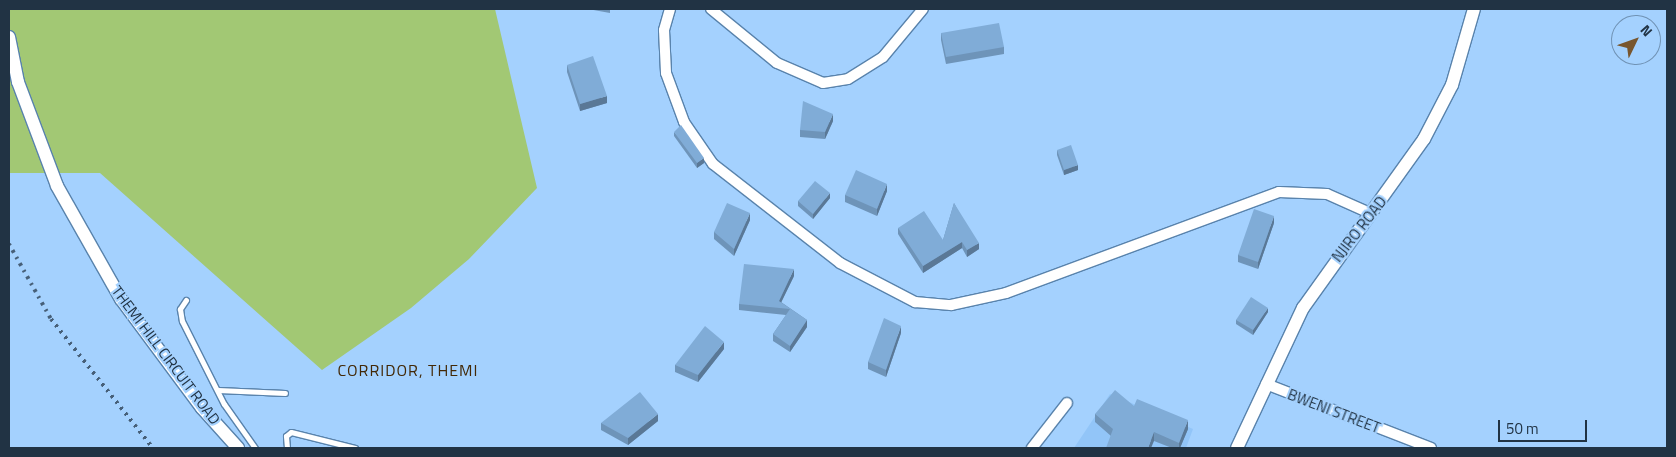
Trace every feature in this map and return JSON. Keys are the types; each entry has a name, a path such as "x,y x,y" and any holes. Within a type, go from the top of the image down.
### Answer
{"street":[{"path":"670,9 664,30 666,73 684,122 713,164 840,263 915,302 951,305 1006,293 1279,192 1327,194 1372,214"},
{"path":"710,9 777,63 823,83 848,79 883,57 923,9"},
{"name":"NJIRO ROAD","path":"1237,448 1303,308 1424,140 1452,85 1474,9"},
{"name":"THEMI HILL CIRCUIT ROAD","path":"9,37 18,82 57,186 121,299 202,408 238,448"},
{"name":"BWENI STREET","path":"1266,384 1431,448"},
{"path":"1032,448 1067,403"}],"lane":[{"path":"186,300 180,309 182,321 218,390 255,448"},
{"path":"218,390 285,393"},
{"path":"287,448 286,436 291,432 355,448"}],"shaded area":[{"path":"1110,394 1193,429 1186,448 1074,448"}],"green space":[{"path":"9,9 495,9 537,188 469,259 411,308 322,370 100,173 9,173"}],"building":[{"path":"999,23 1004,47 946,57 941,33"},
{"path":"593,56 607,96 580,104 567,65"},
{"path":"803,101 833,114 825,132 800,130"},
{"path":"681,125 704,158 697,163 674,132"},
{"path":"1071,145 1078,165 1064,170 1057,150"},
{"path":"856,170 887,184 877,209 845,195"},
{"path":"815,181 830,193 813,214 798,201"},
{"path":"727,203 750,213 734,249 714,232"},
{"path":"954,203 979,243 967,250 962,242 923,266 898,228 924,211 943,240"},
{"path":"1254,209 1274,216 1258,262 1238,255"},
{"path":"744,264 794,269 779,301 807,320 790,346 773,334 790,309 739,304"},
{"path":"1251,297 1268,308 1253,330 1236,320"},
{"path":"884,318 901,326 886,370 868,362"},
{"path":"705,326 724,342 698,375 675,365"},
{"path":"1115,390 1134,406 1137,399 1188,420 1179,443 1154,432 1148,448 1106,448 1113,429 1095,414"},
{"path":"640,392 658,414 628,438 601,423"}],"railway":[{"path":"9,244 51,319 153,448"}],"district":[{"name":"CORRIDOR, THEMI","path":"408,370"}]}
